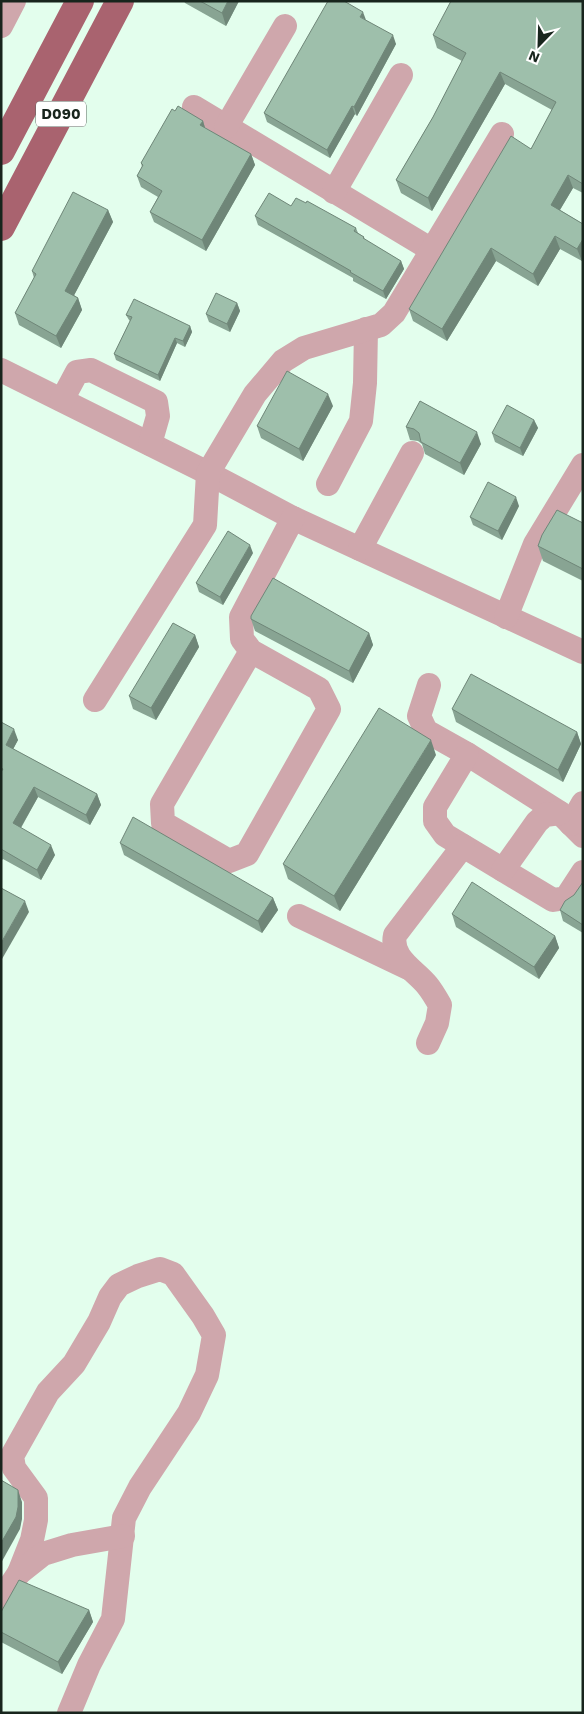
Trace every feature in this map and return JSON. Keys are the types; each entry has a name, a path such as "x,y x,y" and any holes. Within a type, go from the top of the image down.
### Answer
{"main road":[{"name":"D090","path":"1,151 80,1"},
{"name":"D090","path":"1,227 120,1"},
{"path":"26,105 56,122"}],"street":[{"path":"1,26 14,1"},
{"path":"226,127 285,26"},
{"path":"334,192 401,75"},
{"path":"194,107 432,250"},
{"path":"95,700 205,525 208,473 255,394 283,361 304,348 382,325 394,313 502,134"},
{"path":"328,484 361,421 365,383 366,329"},
{"path":"1,370 208,473 293,518 583,652"},
{"path":"62,400 78,372 90,370 156,402 158,416 150,444"},
{"path":"360,549 412,453"},
{"path":"506,617 535,544 582,468"},
{"path":"251,651 162,804 163,823 229,861 247,854 329,708 320,689 251,651 242,639 241,617 293,518"},
{"path":"429,685 419,716 426,731 467,754 571,825"},
{"path":"467,754 435,807 435,821 445,835 553,900 566,898 583,872"},
{"path":"571,825 583,803"},
{"path":"503,870 537,822 545,815 571,825"},
{"path":"428,1043 437,1023 440,1004 428,985 396,952 393,944 395,935 463,846"},
{"path":"299,916 411,969"},
{"path":"1,1600 19,1573 32,1540 36,1520 36,1498 14,1468 12,1456 48,1392 74,1364 100,1322 110,1297 119,1285 160,1269 173,1274 214,1335 208,1375 189,1413 140,1487 124,1518 113,1618 89,1665 70,1713"},
{"path":"19,1573 43,1554 72,1545 123,1536"}],"building":[{"path":"200,1 228,1 222,13"},
{"path":"328,1 344,1 363,12 360,17 393,35 354,107 352,106 327,150 264,113"},
{"path":"451,1 583,1 583,184 568,175 551,205 583,224 583,239 577,249 555,236 533,274 491,248 442,329 409,309 511,136 531,149 556,102 500,72 428,198 396,180 433,117 466,53 433,35"},
{"path":"178,106 203,121 200,125 251,154 202,240 150,212 162,191 137,176 143,165 141,163 172,109 175,111"},
{"path":"73,192 108,210 65,291 78,298 56,336 15,313 36,274 32,271"},
{"path":"269,193 291,206 296,198 306,203 307,201 356,228 354,231 363,238 401,261 383,291 255,216"},
{"path":"216,293 237,303 227,324 206,314"},
{"path":"134,299 190,326 183,341 175,338 158,375 114,354 132,317 126,315"},
{"path":"287,371 328,394 299,449 257,426"},
{"path":"420,401 477,432 460,463 421,442 419,433 414,429 406,427"},
{"path":"507,405 534,420 520,448 492,433"},
{"path":"488,482 516,497 498,531 470,517"},
{"path":"557,510 583,523 583,569 538,546 542,535"},
{"path":"228,531 250,545 220,597 196,583"},
{"path":"273,578 369,633 349,671 251,619"},
{"path":"173,623 195,635 151,708 129,696"},
{"path":"471,674 577,732 558,770 452,709"},
{"path":"379,708 431,740 334,896 283,864"},
{"path":"1,722 14,729 6,745 97,794 86,815 34,787 13,823 51,845 37,870 1,849 1,772 3,769 1,768"},
{"path":"133,817 273,898 258,921 120,843"},
{"path":"472,882 555,936 534,967 452,914"},
{"path":"583,882 583,925 560,910 565,901 574,895"},
{"path":"1,888 25,901 1,943"},
{"path":"1,1480 18,1490 18,1507 16,1517 1,1543"},
{"path":"19,1580 89,1610 58,1662 1,1632 1,1612"}]}
